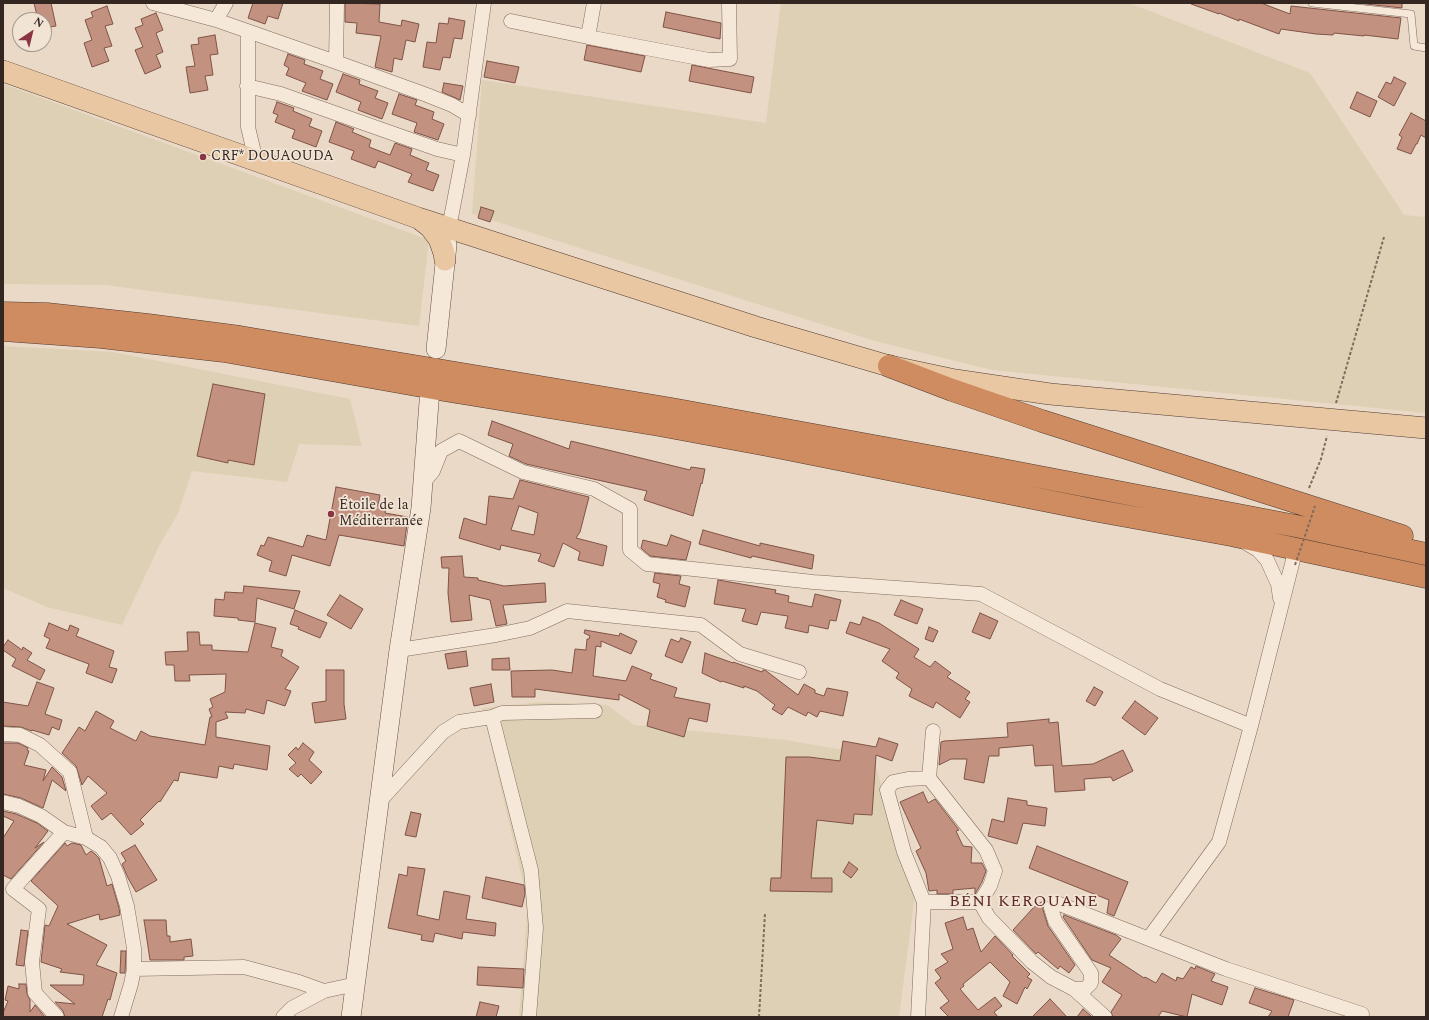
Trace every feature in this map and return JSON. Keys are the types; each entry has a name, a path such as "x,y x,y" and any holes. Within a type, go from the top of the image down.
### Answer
{"highway":[{"path":"3,313 70,317 240,337 795,430 1301,527 1426,554"},
{"path":"3,330 101,337 224,351 444,390 674,428 1071,506 1230,535 1295,557 1426,577"},
{"path":"889,366 952,390 1042,421 1426,543"}],"main road":[{"path":"3,71 418,218 756,327 889,366 955,380 1050,394 1426,428"},
{"path":"418,218 430,227 439,239 445,260"},
{"path":"436,349 449,228"},
{"path":"445,260 452,248 462,240 469,238 482,238"},
{"path":"351,1017 378,803 421,508 430,388"}],"street":[{"path":"216,20 226,3"},
{"path":"336,62 337,3"},
{"path":"449,228 463,155 484,3"},
{"path":"588,37 594,3"},
{"path":"511,21 709,60 730,59 728,3"},
{"path":"161,4 216,20 336,62 452,105 469,115"},
{"path":"248,32 248,127 256,161"},
{"path":"247,86 281,94 437,149 463,155"},
{"path":"423,483 433,472 441,451 459,441 523,472 594,489 630,509 630,550 647,564 813,582 981,594 1160,689 1251,726"},
{"path":"1230,535 1258,550 1267,560 1278,584 1281,603"},
{"path":"1149,938 1219,842 1251,726 1281,603 1295,557"},
{"path":"400,650 496,635 530,628 567,611 701,624 740,654 799,672"},
{"path":"378,803 443,732 459,722 492,717 502,713 595,711"},
{"path":"492,717 531,870 536,928 528,1017"},
{"path":"934,731 929,778 986,850 995,871 990,886 980,902"},
{"path":"3,734 20,735 40,745 70,772 86,838"},
{"path":"918,1017 924,902 904,852 887,790 893,782 908,779 929,778"},
{"path":"3,802 19,806 41,816 64,832 86,838 101,847 110,858 118,876 127,906 134,948 132,984 121,1017"},
{"path":"57,1017 35,992 32,962 39,909 13,889 64,832"},
{"path":"924,902 980,902"},
{"path":"980,902 989,918 1032,962 1051,977 1074,989 1105,1017"},
{"path":"1074,989 1085,989 1091,983 1091,973 1055,921 1051,908 1057,903 1226,969 1362,1014"},
{"path":"134,969 244,967 299,982 324,991"},
{"path":"283,1017 292,1008 324,991 356,984"}],"lane":[{"path":"1312,3 1411,14 1414,46 1426,48"}],"path":[{"path":"1308,491 1320,460 1384,237"},
{"path":"1295,557 1315,506"},
{"path":"759,1017 765,913"}],"shaded area":[{"path":"781,3 1129,3 1310,73 1404,215 1426,217 1426,413 992,370 875,341 472,214 482,80 766,123"},
{"path":"3,84 429,240 419,326 105,285 3,284"},
{"path":"3,346 113,352 350,399 362,446 299,444 287,482 192,471 178,513 159,546 122,625 47,607 3,588"},
{"path":"542,702 607,705 634,725 786,740 872,755 915,894 899,1017 519,1017 528,903 482,708"}],"building":[{"path":"34,3 51,3 56,26 52,27 52,12 36,12"},
{"path":"253,3 283,3 278,19 268,16 265,24 248,18"},
{"path":"345,3 380,4 379,22 401,26 402,20 419,24 415,42 406,40 402,60 394,58 392,72 375,67 381,36 356,33 357,23 345,22"},
{"path":"1191,3 1261,3 1290,14 1291,6 1401,18 1398,39 1334,33 1333,35 1316,34 1281,29 1279,34"},
{"path":"1357,3 1402,3 1402,8"},
{"path":"107,6 113,24 105,26 112,46 104,48 109,61 92,67 84,43 92,40 85,20 93,17 91,12"},
{"path":"666,12 721,23 720,39 663,27"},
{"path":"156,13 163,30 156,33 163,52 156,55 161,67 145,74 135,50 143,47 135,28 143,25 141,19"},
{"path":"449,18 465,21 462,39 454,38 450,58 443,57 440,70 423,67 427,42 436,43 439,23 448,24"},
{"path":"215,35 218,54 210,55 213,75 205,76 208,90 190,93 186,67 195,66 191,45 199,44 198,38"},
{"path":"587,45 645,56 641,72 584,60"},
{"path":"288,54 305,60 304,64 323,71 320,79 333,84 327,100 302,91 306,83 286,75 289,68 284,65"},
{"path":"487,61 519,67 515,83 484,77"},
{"path":"692,65 754,77 751,93 689,81"},
{"path":"343,74 360,80 359,84 378,91 375,98 388,103 382,119 358,110 361,102 336,92"},
{"path":"1394,77 1406,83 1394,106 1378,97 1386,82 1391,84"},
{"path":"444,83 463,86 460,100 442,92"},
{"path":"1357,92 1377,101 1370,117 1350,108"},
{"path":"399,94 417,100 415,105 434,112 432,119 444,124 438,140 414,132 417,123 392,114"},
{"path":"277,102 294,108 293,111 312,119 309,126 322,131 316,147 292,138 295,130 275,122 278,115 273,113"},
{"path":"1411,113 1426,121 1426,138 1421,135 1411,154 1397,149 1402,137 1399,135"},
{"path":"336,122 354,129 352,132 371,140 369,147 390,155 395,143 412,149 410,155 429,163 426,170 439,175 433,191 408,182 412,174 378,161 375,168 351,159 354,151 329,142"},
{"path":"481,207 494,211 490,222 478,218"},
{"path":"213,384 265,394 254,465 228,460 228,463 197,456"},
{"path":"492,421 569,449 571,441 690,470 691,467 705,469 693,516 644,500 647,491 526,464 509,456 513,444 488,435"},
{"path":"520,480 589,497 580,532 576,538 607,546 603,566 578,560 580,552 563,543 554,567 538,561 541,554 501,545 500,550 459,538 464,518 486,525 489,496 513,499","holes":["519,506 538,513 534,535 511,530"]},
{"path":"336,487 380,495 378,506 386,507 385,513 408,517 404,546 339,535 330,566 292,555 286,576 269,571 272,561 257,555 261,545 264,546 268,537 303,547 307,535 326,540"},
{"path":"703,530 760,546 760,543 814,555 812,569 752,556 751,558 699,544"},
{"path":"671,535 691,542 686,560 650,556 641,548 643,540 667,546"},
{"path":"462,556 464,577 478,578 478,580 504,586 545,583 546,602 503,605 507,624 496,626 490,600 469,595 472,620 451,622 448,593 449,568 442,568 441,557"},
{"path":"655,573 681,576 679,584 690,587 685,607 665,602 666,600 657,597 660,584 653,582"},
{"path":"718,580 776,590 775,593 789,596 788,602 812,607 815,594 841,600 836,621 830,620 828,629 809,625 808,633 785,628 788,616 761,612 757,625 742,621 746,609 714,604"},
{"path":"244,586 300,591 294,609 257,598 255,622 238,620 238,618 214,616 215,599 224,600 225,592 243,593"},
{"path":"340,595 363,609 351,629 327,615"},
{"path":"901,600 923,609 917,624 894,615"},
{"path":"295,610 327,623 320,638 290,624"},
{"path":"980,613 998,621 990,639 972,632"},
{"path":"863,617 879,623 919,649 914,657 930,667 935,661 951,673 947,677 970,692 965,699 970,702 960,718 936,702 933,708 909,696 912,689 896,678 899,673 882,661 890,649 846,633 850,622 860,625"},
{"path":"49,623 68,631 70,625 79,629 76,636 114,651 109,667 117,669 112,683 86,673 89,664 46,648 50,639 44,636"},
{"path":"255,623 276,628 271,647 283,650 281,656 299,667 285,689 291,691 285,706 267,700 264,714 246,709 245,713 225,712 228,718 216,722 216,737 270,746 267,770 234,764 233,769 219,766 217,778 180,772 178,781 174,780 160,802 159,801 140,820 144,824 131,835 111,813 102,820 91,806 107,793 88,776 82,785 76,766 62,753 79,727 85,731 96,711 114,721 110,728 136,741 141,731 150,736 205,745 210,717 212,717 209,709 213,707 210,699 225,692 226,674 189,675 190,681 175,681 174,665 166,665 165,652 188,651 187,632 199,632 200,645 212,645 212,650 248,652"},
{"path":"929,627 938,631 933,642 925,639"},
{"path":"585,630 619,636 620,633 637,641 631,654 601,641 601,647 596,646 593,676 626,681 632,666 652,674 650,679 677,688 674,697 710,704 707,722 689,718 684,737 647,726 650,710 619,694 619,700 535,689 535,697 512,697 511,671 552,670 572,673 575,649 586,650 587,639 589,639 590,636 584,633"},
{"path":"681,638 691,642 682,663 665,656 671,639 679,642"},
{"path":"8,640 22,650 23,647 32,653 27,660 45,670 40,680 12,666 16,659 3,650 3,647"},
{"path":"466,651 468,666 448,669 445,654"},
{"path":"705,653 762,672 765,670 798,695 804,684 815,690 815,693 824,696 827,688 848,692 843,716 820,711 817,717 808,712 806,716 788,707 782,715 772,709 775,705 757,691 744,686 744,688 722,681 721,682 702,673"},
{"path":"509,658 510,670 492,670 492,659"},
{"path":"326,670 344,670 344,704 346,719 315,723 312,703 326,701"},
{"path":"37,682 54,688 45,714 62,720 59,730 52,727 49,735 21,727 3,726 3,702 28,706"},
{"path":"491,684 494,702 474,706 470,688"},
{"path":"1094,687 1103,692 1095,706 1086,701"},
{"path":"1135,701 1158,718 1145,735 1122,718"},
{"path":"1049,719 1049,723 1058,722 1062,766 1093,764 1123,750 1133,771 1113,781 1111,777 1084,779 1085,790 1055,792 1053,765 1035,766 1033,745 999,748 999,756 989,756 984,783 964,779 967,759 951,759 939,765 941,742 1008,737 1007,723"},
{"path":"879,738 898,744 892,761 876,755 872,815 854,814 853,824 817,820 811,878 832,878 832,892 770,891 771,878 781,878 786,757 809,757 840,761 843,741 876,747"},
{"path":"3,743 18,743 28,748 27,750 29,751 24,765 46,770 43,781 52,767 62,777 66,791 52,780 43,808 21,798 3,794"},
{"path":"303,743 314,752 309,760 322,772 311,784 301,774 298,777 289,769 296,763 288,755 296,747 298,750"},
{"path":"923,792 928,803 935,799 959,830 956,831 963,846 972,847 971,863 982,863 986,871 975,894 975,888 953,890 953,894 937,894 937,890 929,891 926,873 916,851 921,848 900,802"},
{"path":"1008,798 1027,801 1027,805 1047,808 1045,826 1023,823 1017,844 988,836 992,819 1004,822"},
{"path":"3,811 16,814 37,823 48,831 35,848 44,842 11,879 3,875 3,838 14,821 3,816"},
{"path":"411,812 421,814 416,837 405,835"},
{"path":"65,843 67,846 72,843 81,845 86,855 91,851 99,858 107,886 112,884 119,908 120,915 100,920 99,914 67,924 107,945 96,965 117,973 110,1000 108,999 102,1017 65,1017 63,1011 55,1002 75,1004 50,985 83,985 84,975 60,972 62,969 41,962 45,925 49,926 58,906 31,881"},
{"path":"135,845 157,880 136,892 122,864 126,861 121,853"},
{"path":"1037,846 1128,882 1114,916 1107,913 1109,900 1029,868"},
{"path":"849,862 858,869 851,878 843,872"},
{"path":"408,867 425,869 417,915 439,920 444,891 470,896 466,919 496,923 495,936 463,932 462,939 435,933 433,942 421,940 422,935 388,928 399,874 407,876"},
{"path":"486,877 524,885 525,894 522,907 482,898"},
{"path":"1043,901 1045,903 1043,910 1048,926 1075,965 1069,973 1060,966 1058,969 1038,952 1036,954 1013,930 1034,907"},
{"path":"1064,915 1116,935 1121,939 1109,955 1144,978 1145,977 1156,983 1162,973 1176,981 1177,977 1183,979 1191,967 1195,969 1196,966 1215,974 1211,981 1228,987 1222,1005 1192,994 1187,1017 1162,1011 1158,1017 1113,1017 1111,1012 1122,995 1102,982 1111,968 1092,960 1063,917"},
{"path":"963,917 967,930 973,928 981,952 995,936 1030,974 1027,977 1032,980 1027,989 1025,987 1017,1004 1003,996 1010,982 990,962 963,984 964,986 960,989 978,1010 995,997 1002,1006 994,1012 998,1017 949,1017 940,1008 949,1001 935,983 941,978 935,970 948,962 941,954 953,949 945,923"},
{"path":"144,920 166,920 167,936 170,936 170,942 191,939 193,956 184,957 184,960 150,960"},
{"path":"21,930 28,931 24,966 16,965"},
{"path":"121,951 126,951 125,973 120,973"},
{"path":"478,967 524,969 523,988 477,985"},
{"path":"19,984 26,984 27,994 30,1000 30,1012 35,1005 45,1017 3,1017 8,1001 5,1000 8,986 19,989"},
{"path":"1255,988 1294,1000 1288,1017 1268,1017 1272,1011 1249,1003"},
{"path":"1050,999 1067,1017 1032,1017"},
{"path":"480,1002 499,1006 496,1017 476,1017"},
{"path":"1083,1009 1092,1017 1077,1017"}],"place":[{"name":"CRF* DOUAOUDA","path":"203,157"},
{"name":"Étoile de la Méditerranée","path":"331,514"}],"district":[{"name":"BÉNI KEROUANE","path":"1024,903"}]}
